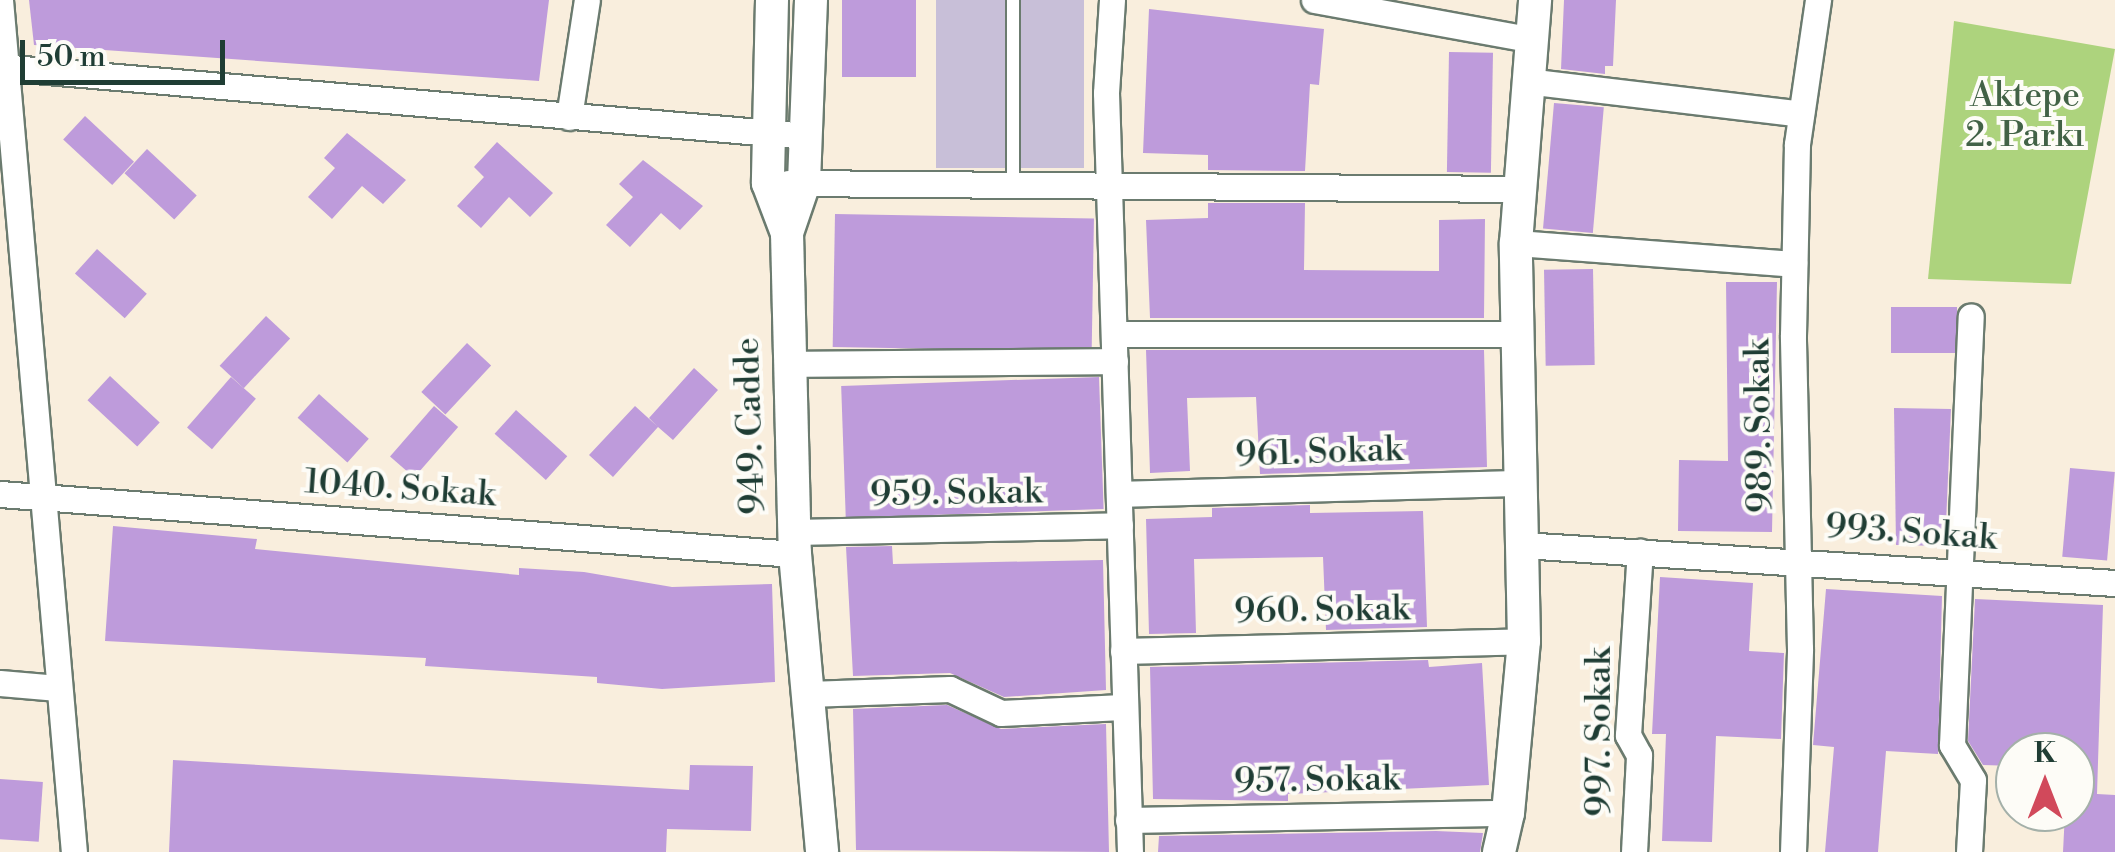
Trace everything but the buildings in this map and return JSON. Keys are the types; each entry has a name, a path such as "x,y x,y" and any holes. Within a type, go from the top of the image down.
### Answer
{"street":[{"path":"0,0 40,497 74,852"},
{"path":"569,116 588,0"},
{"path":"772,0 769,133 786,190 1520,189"},
{"name":"949. Cadde","path":"811,0 806,136 786,190 786,233 794,543 822,852"},
{"path":"1112,0 1109,190 1122,707 1130,852"},
{"path":"1314,0 1528,39"},
{"path":"1498,852 1508,813 1524,641 1516,243 1528,39 1535,0"},
{"name":"989. Sokak","path":"1793,852 1798,560 1794,264 1802,114 1818,0"},
{"path":"3,67 806,136"},
{"path":"1526,80 1802,114"},
{"path":"1516,243 1794,264"},
{"path":"1970,316 1952,746 1973,780 1970,852"},
{"path":"1114,334 1518,334"},
{"path":"789,364 1115,360"},
{"name":"961. Sokak","path":"1118,494 1521,483"},
{"name":"1040. Sokak","path":"0,494 794,543"},
{"name":"959. Sokak","path":"794,543 1120,526"},
{"name":"993. Sokak","path":"1522,546 1798,560 2115,583"},
{"name":"997. Sokak","path":"1634,852 1639,754 1628,735 1640,552"},
{"name":"960. Sokak","path":"1123,651 1524,641"},
{"path":"0,683 58,688"},
{"path":"808,694 950,689 1000,712 1122,707"},
{"path":"1508,813 1515,852"},
{"name":"957. Sokak","path":"1128,820 1508,813"}],"lane":[{"path":"1013,191 1014,0"}],"shaded area":[{"path":"936,0 1084,0 1084,168 936,168"}],"green space":[{"name":"Aktepe 2. Parkı","path":"1954,21 2115,49 2071,284 1928,279"}]}
